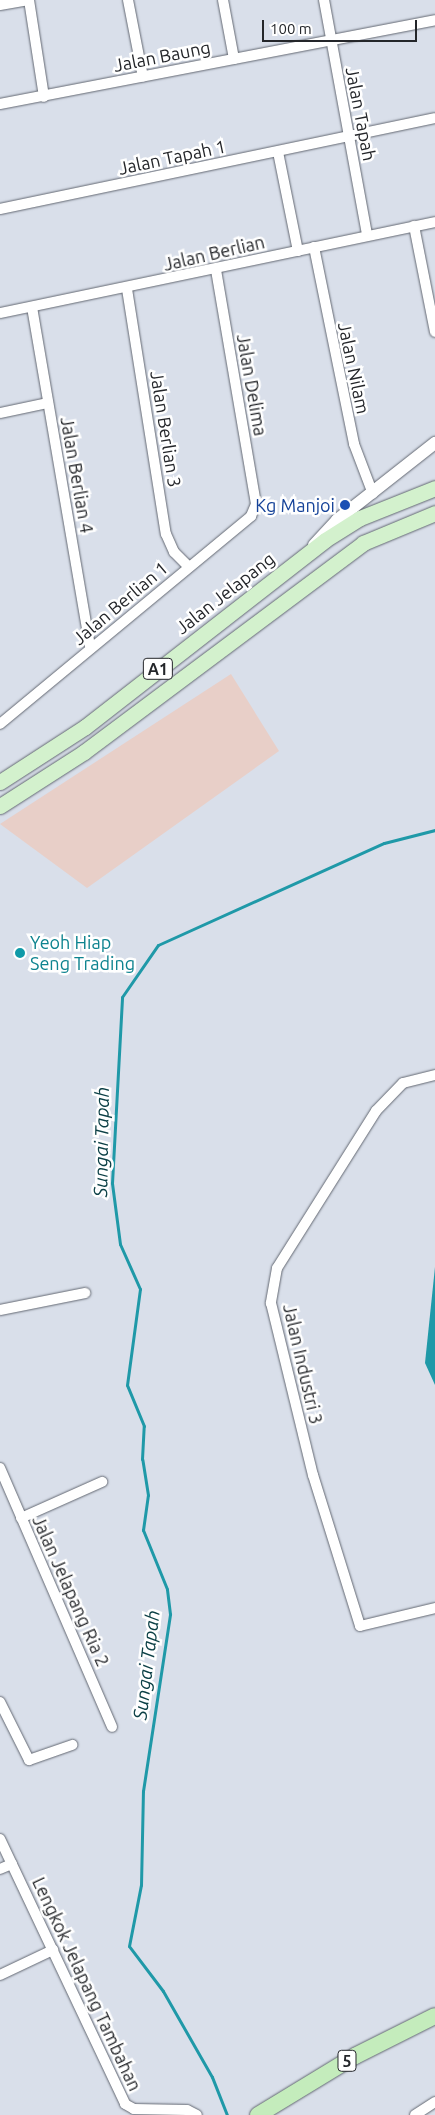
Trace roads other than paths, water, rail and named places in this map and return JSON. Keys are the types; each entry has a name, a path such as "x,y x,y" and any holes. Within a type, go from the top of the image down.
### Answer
{"highway":[{"name":"5","path":"260,2114 355,2056 435,2016"}],"main road":[{"name":"Jalan Jelapang","path":"0,782 85,727 312,549 360,518 435,488"},
{"path":"312,549 343,539 363,543 368,525 395,504"},
{"name":"A1","path":"0,806 84,752 363,543 435,513"}],"street":[{"path":"0,4 29,0 44,96"},
{"path":"128,0 143,77"},
{"path":"224,0 234,59"},
{"name":"Jalan Tapah","path":"324,0 367,235"},
{"name":"Jalan Baung","path":"0,104 435,20"},
{"name":"Jalan Tapah 1","path":"0,209 435,118"},
{"path":"278,152 298,250"},
{"name":"Jalan Berlian","path":"0,313 216,271 298,250 435,222"},
{"path":"414,226 435,332"},
{"name":"Jalan Nilam","path":"314,247 354,444 373,494"},
{"name":"Jalan Delima","path":"216,271 256,504"},
{"name":"Jalan Berlian 3","path":"127,288 166,534 174,552 189,567"},
{"name":"Jalan Berlian 4","path":"32,307 90,648"},
{"path":"0,413 48,403"},
{"path":"312,549 320,535 435,443"},
{"name":"Jalan Berlian 1","path":"0,724 189,567 241,528 256,504"},
{"name":"Jalan Industri 3","path":"435,1075 404,1083 376,1112 277,1268 270,1304 312,1474 360,1626 435,1608"},
{"path":"0,1310 85,1293"},
{"name":"Jalan Jelapang Ria 2","path":"0,1468 112,1727"},
{"path":"21,1518 102,1482"},
{"path":"0,1702 29,1760 72,1745"},
{"name":"Lengkok Jelapang Tambahan","path":"0,1839 125,2104 134,2109 187,2110 197,2115"},
{"path":"0,1869 12,1864"},
{"path":"0,1975 53,1950"},
{"path":"415,2115 435,2102"}],"water":[{"path":"435,1267 435,1385 425,1363"}],"waterway":[{"name":"Sungai Tapah","path":"227,2115 212,2077 163,1991 129,1946 141,1885 143,1791 170,1614 167,1589 143,1530 148,1495 142,1459 144,1426 127,1385 140,1289 120,1244 112,1183 122,997 158,945 384,843 435,830"}],"place":[{"name":"Kg Manjoi","path":"345,505"},
{"name":"Yeoh Hiap Seng Trading","path":"20,953"}]}
